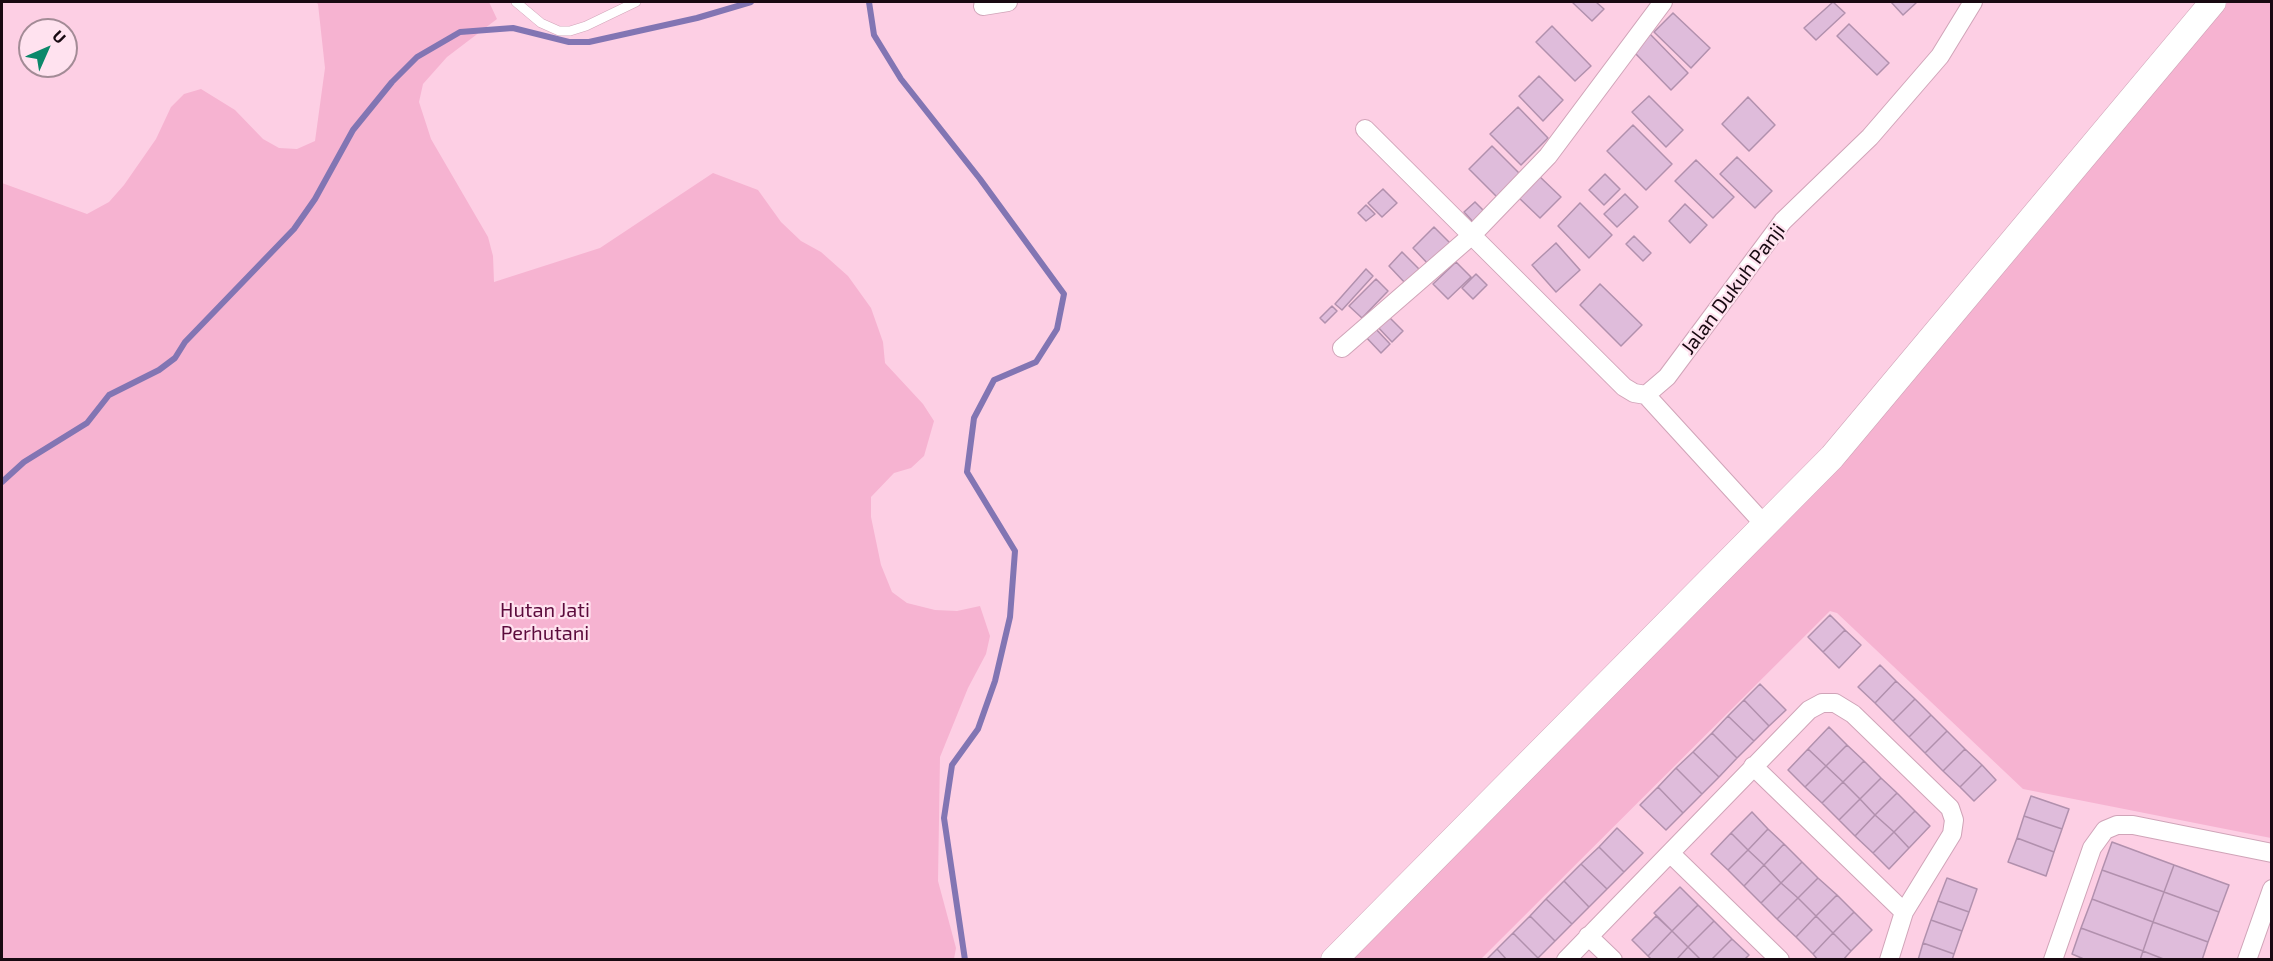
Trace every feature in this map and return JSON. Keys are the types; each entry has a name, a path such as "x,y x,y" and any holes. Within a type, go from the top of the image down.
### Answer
{"main road":[{"path":"1334,960 1839,448 2211,2"}],"street":[{"path":"983,6 1008,2"},
{"path":"1342,348 1471,236 1548,156 1663,2"},
{"name":"Jalan Dukuh Panji","path":"1646,395 1667,377 1783,221 1870,137 1940,56 1973,2"},
{"path":"1365,129 1624,387 1634,393 1646,395 1763,523"},
{"path":"1566,960 1809,710 1822,704 1835,703 1853,714 1950,808 1954,820 1952,834 1904,912 1889,960"},
{"path":"1753,766 1904,912"},
{"path":"2053,960 2092,848 2105,830 2117,825 2133,825 2271,853"},
{"path":"1670,853 1780,960"},
{"path":"2247,960 2271,889"},
{"path":"1588,936 1613,960"}],"lane":[{"path":"516,2 541,23 559,31 570,31 586,26 636,2"}],"green space":[{"name":"Hutan Jati Perhutani","path":"315,2 489,2 497,19 447,57 423,84 419,102 431,139 488,237 493,256 494,282 600,248 713,173 758,190 781,222 801,241 821,252 848,276 871,308 883,342 885,363 923,404 934,421 924,456 911,468 894,473 871,497 871,517 881,565 892,592 907,603 935,610 957,611 980,606 990,636 986,654 968,688 940,757 938,881 956,948 954,959 2,959 2,183 87,214 109,202 124,185 156,139 171,107 184,94 201,89 235,110 263,139 279,148 297,149 315,141 325,68 318,4"},
{"path":"2228,2 2271,2 2271,838 2023,789 1837,613 1830,611 1481,959 1351,960 1840,465 2038,232"}],"building":[{"path":"1572,2 1596,2 1604,9 1592,21"},
{"path":"1833,2 1845,13 1816,40 1804,28"},
{"path":"1891,2 1915,2 1916,3 1903,15"},
{"path":"1673,13 1710,48 1691,68 1654,32"},
{"path":"1849,24 1889,63 1877,75 1837,36"},
{"path":"1552,26 1591,66 1575,81 1536,42"},
{"path":"1650,34 1688,73 1671,90 1633,51"},
{"path":"1539,76 1563,100 1543,121 1519,96"},
{"path":"1649,96 1683,130 1666,147 1632,112"},
{"path":"1748,97 1775,125 1749,151 1722,124"},
{"path":"1518,107 1548,138 1521,165 1490,134"},
{"path":"1633,125 1672,164 1646,190 1607,151"},
{"path":"1492,146 1521,175 1498,198 1469,169"},
{"path":"1737,157 1772,191 1755,208 1720,174"},
{"path":"1696,160 1734,197 1713,218 1675,181"},
{"path":"1605,174 1620,189 1604,205 1589,190"},
{"path":"1538,175 1561,197 1540,218 1517,196"},
{"path":"1383,189 1397,203 1382,217 1368,203"},
{"path":"1625,194 1638,207 1617,227 1604,214"},
{"path":"1475,202 1487,214 1476,225 1464,212"},
{"path":"1580,203 1612,235 1589,258 1558,226"},
{"path":"1685,204 1707,225 1690,243 1669,221"},
{"path":"1366,205 1375,214 1366,221 1358,213"},
{"path":"1434,227 1453,246 1431,267 1413,248"},
{"path":"1634,236 1651,253 1643,261 1626,244"},
{"path":"1556,243 1580,270 1556,292 1532,265"},
{"path":"1402,252 1421,271 1407,285 1389,266"},
{"path":"1456,262 1471,277 1448,299 1433,284"},
{"path":"1366,269 1373,276 1342,310 1335,304"},
{"path":"1476,274 1487,285 1473,299 1462,288"},
{"path":"1376,279 1388,291 1362,318 1349,306"},
{"path":"1600,284 1642,325 1621,346 1580,305"},
{"path":"1332,306 1337,311 1325,323 1320,318"},
{"path":"1386,314 1403,331 1392,342 1375,324"},
{"path":"1373,326 1390,344 1381,353 1364,335"},
{"path":"1830,615 1845,630 1823,652 1808,637"},
{"path":"1845,630 1861,645 1839,668 1823,652"},
{"path":"1880,665 1896,681 1875,703 1858,687"},
{"path":"1896,681 1915,699 1893,721 1875,703"},
{"path":"1760,684 1786,710 1769,726 1744,700"},
{"path":"1915,699 1931,715 1909,737 1893,721"},
{"path":"1744,700 1769,726 1754,741 1728,716"},
{"path":"1931,715 1947,731 1925,753 1909,737"},
{"path":"1728,716 1754,741 1737,758 1712,733"},
{"path":"1829,727 1847,745 1826,766 1808,749"},
{"path":"1947,731 1965,749 1943,771 1925,753"},
{"path":"1712,733 1737,758 1719,777 1693,752"},
{"path":"1847,745 1864,761 1843,782 1826,766"},
{"path":"1808,749 1826,766 1805,787 1788,770"},
{"path":"1965,749 1982,765 1960,787 1943,771"},
{"path":"1693,752 1719,777 1702,794 1676,768"},
{"path":"1864,761 1881,778 1860,799 1843,782"},
{"path":"1982,765 1996,780 1974,801 1960,787"},
{"path":"1826,766 1843,782 1822,803 1805,787"},
{"path":"1676,768 1702,794 1683,813 1658,787"},
{"path":"1881,778 1897,793 1875,815 1860,799"},
{"path":"1843,782 1860,799 1839,820 1822,803"},
{"path":"1658,787 1683,813 1666,830 1640,805"},
{"path":"1897,793 1915,811 1894,832 1875,815"},
{"path":"2031,796 2069,809 2062,829 2024,816"},
{"path":"1860,799 1875,815 1855,836 1839,820"},
{"path":"1915,811 1930,826 1909,848 1894,832"},
{"path":"1752,812 1768,829 1748,850 1731,833"},
{"path":"1875,815 1894,832 1873,853 1855,836"},
{"path":"2024,816 2062,829 2054,852 2017,838"},
{"path":"1617,828 1643,853 1624,872 1599,847"},
{"path":"1768,829 1784,844 1764,865 1748,850"},
{"path":"1894,832 1909,848 1889,869 1873,853"},
{"path":"1731,833 1748,850 1728,870 1711,854"},
{"path":"2017,838 2054,852 2046,876 2008,862"},
{"path":"2112,842 2174,865 2164,892 2102,870"},
{"path":"1784,844 1802,862 1781,883 1764,865"},
{"path":"1599,847 1624,872 1607,889 1581,864"},
{"path":"1748,850 1764,865 1744,886 1728,870"},
{"path":"1802,862 1818,878 1798,898 1781,883"},
{"path":"1581,864 1607,889 1589,907 1564,881"},
{"path":"1764,865 1781,883 1761,903 1744,886"},
{"path":"2174,865 2229,885 2219,912 2164,892"},
{"path":"2102,870 2164,892 2153,922 2092,899"},
{"path":"1818,878 1837,895 1816,916 1798,898"},
{"path":"1947,878 1977,889 1969,912 1938,901"},
{"path":"1564,881 1589,907 1572,924 1546,899"},
{"path":"1781,883 1798,898 1777,919 1761,903"},
{"path":"1680,887 1698,905 1672,931 1654,913"},
{"path":"2164,892 2219,912 2208,942 2153,922"},
{"path":"1837,895 1854,912 1833,933 1816,916"},
{"path":"1798,898 1816,916 1796,937 1777,919"},
{"path":"1546,899 1572,924 1555,941 1530,916"},
{"path":"2092,899 2153,922 2143,951 2081,928"},
{"path":"1938,901 1969,912 1962,931 1931,920"},
{"path":"1698,905 1714,921 1688,947 1672,931"},
{"path":"1854,912 1872,930 1851,951 1833,933"},
{"path":"1530,916 1555,941 1538,958 1513,933"},
{"path":"1656,916 1672,931 1648,956 1632,940"},
{"path":"1816,916 1833,933 1813,954 1796,937"},
{"path":"1931,920 1962,931 1954,954 1923,943"},
{"path":"1714,921 1732,939 1711,960 1701,960 1688,947"},
{"path":"2153,922 2208,942 2202,960 2166,960 2143,951"},
{"path":"2081,928 2143,951 2140,960 2086,960 2072,954"},
{"path":"1672,931 1688,947 1676,960 1652,960 1648,956"},
{"path":"1513,933 1538,958 1537,960 1507,960 1497,949"},
{"path":"1833,933 1851,951 1843,960 1818,960 1813,954"},
{"path":"1732,939 1749,955 1744,960 1711,960"},
{"path":"1923,943 1954,954 1952,960 1918,960"},
{"path":"1688,947 1701,960 1676,960"},
{"path":"1497,949 1507,960 1486,960"},
{"path":"2143,951 2166,960 2140,960"}],"waterway":[{"path":"2,482 24,462 87,423 109,395 159,370 175,358 185,342 294,229 315,199 353,130 392,82 417,57 460,32 513,28 569,42 589,42 697,18 751,2"},
{"path":"869,2 874,35 901,79 980,179 1064,294 1057,329 1036,362 994,380 974,418 967,472 1015,551 1010,617 995,681 978,729 952,765 944,818 965,960"}]}
